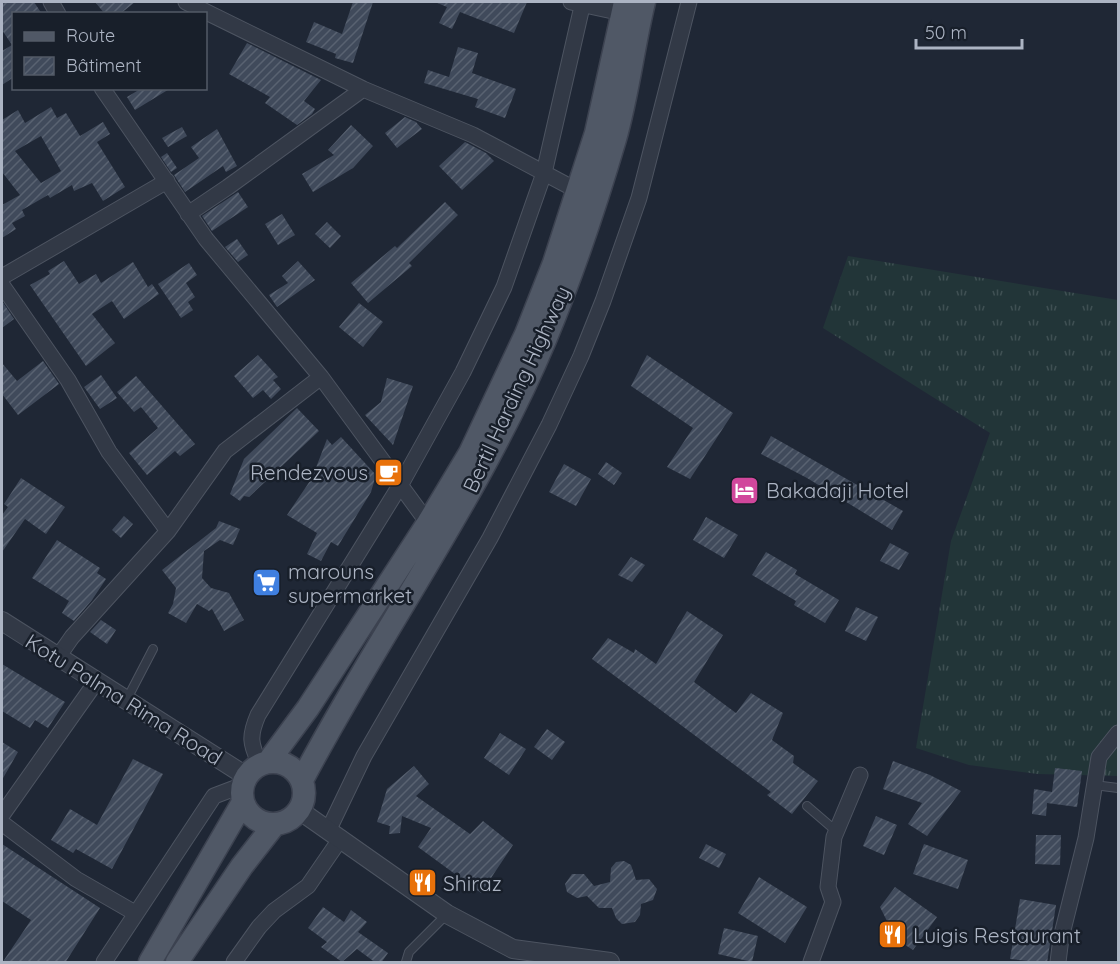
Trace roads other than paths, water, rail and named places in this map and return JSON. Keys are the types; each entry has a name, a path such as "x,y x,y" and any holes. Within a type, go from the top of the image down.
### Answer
{"main road":[{"name":"Bertil Harding Highway","path":"300,810 305,795 302,780 352,689 487,462 544,342 572,269 615,138 644,2"},
{"name":"Bertil Harding Highway","path":"150,963 252,778 308,708 470,453 526,334 554,263 596,133 623,7"},
{"path":"274,825 253,817 252,778 286,764 302,780"},
{"path":"177,963 242,866 274,825 288,821 300,810"}],"street":[{"path":"186,2 206,12"},
{"path":"104,963 214,796 252,778 251,731 258,715 400,484 463,372 504,287 544,173 579,2 623,7"},
{"path":"234,963 259,927 274,911 308,886 335,834 364,756 490,538 549,425 603,301 639,198 689,2"},
{"path":"207,12 363,89 473,135 578,191"},
{"path":"188,214 363,89"},
{"path":"103,90 168,181 188,214 321,377 428,522"},
{"path":"2,277 168,181"},
{"path":"2,285 68,380 109,452 168,531"},
{"path":"58,657 72,637 168,531 225,451 321,377"},
{"name":"Kotu Palma Rima Road","path":"2,621 252,778"},
{"path":"2,814 96,681"},
{"path":"1058,963 1099,757 1108,743 1119,733"},
{"path":"811,963 833,902 828,887 836,831 860,775"},
{"path":"300,810 447,914 513,949 610,963"},
{"path":"2,823 76,879 135,914"}],"lane":[{"path":"126,700 153,649"},
{"path":"1094,785 1119,788"},
{"path":"807,807 836,831"},
{"path":"406,963 409,952 447,914"}],"place":[{"name":"Rendezvous","path":"389,472"},
{"name":"Bakadaji Hotel","path":"745,490"},
{"name":"marouns supermarket","path":"267,583"},
{"name":"Shiraz","path":"422,883"},
{"name":"Luigis Restaurant","path":"892,935"}]}
